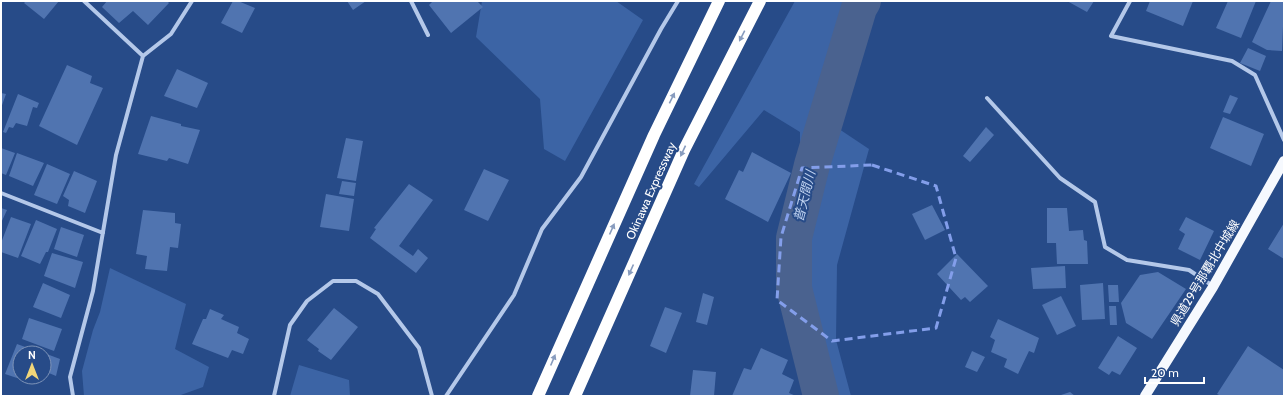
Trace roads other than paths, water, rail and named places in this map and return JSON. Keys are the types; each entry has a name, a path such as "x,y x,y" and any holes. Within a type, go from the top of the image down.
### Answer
{"highway":[{"name":"Okinawa Expressway","path":"538,396 654,135 719,1"},
{"name":"Okinawa Expressway","path":"575,396 684,150 760,1"}],"main road":[{"name":"県道29号那覇北中城線","path":"1145,396 1213,287 1284,163"}],"street":[{"path":"84,1 143,56"},
{"path":"73,396 70,377 93,290 116,155 143,56 171,34 192,1"},
{"path":"411,1 428,35"},
{"path":"446,396 514,296 542,229 581,177 678,1"},
{"path":"1130,1 1111,36 1232,61 1255,75 1284,140"},
{"path":"988,98 1060,178 1095,202 1105,247 1127,260 1189,270 1213,287"},
{"path":"1,193 103,233"},
{"path":"274,396 290,325 307,301 333,281 356,281 378,294 419,348 432,396"}],"waterway":[{"name":"普天間川","path":"821,396 794,288 794,238 812,165 859,8 863,1"}]}
